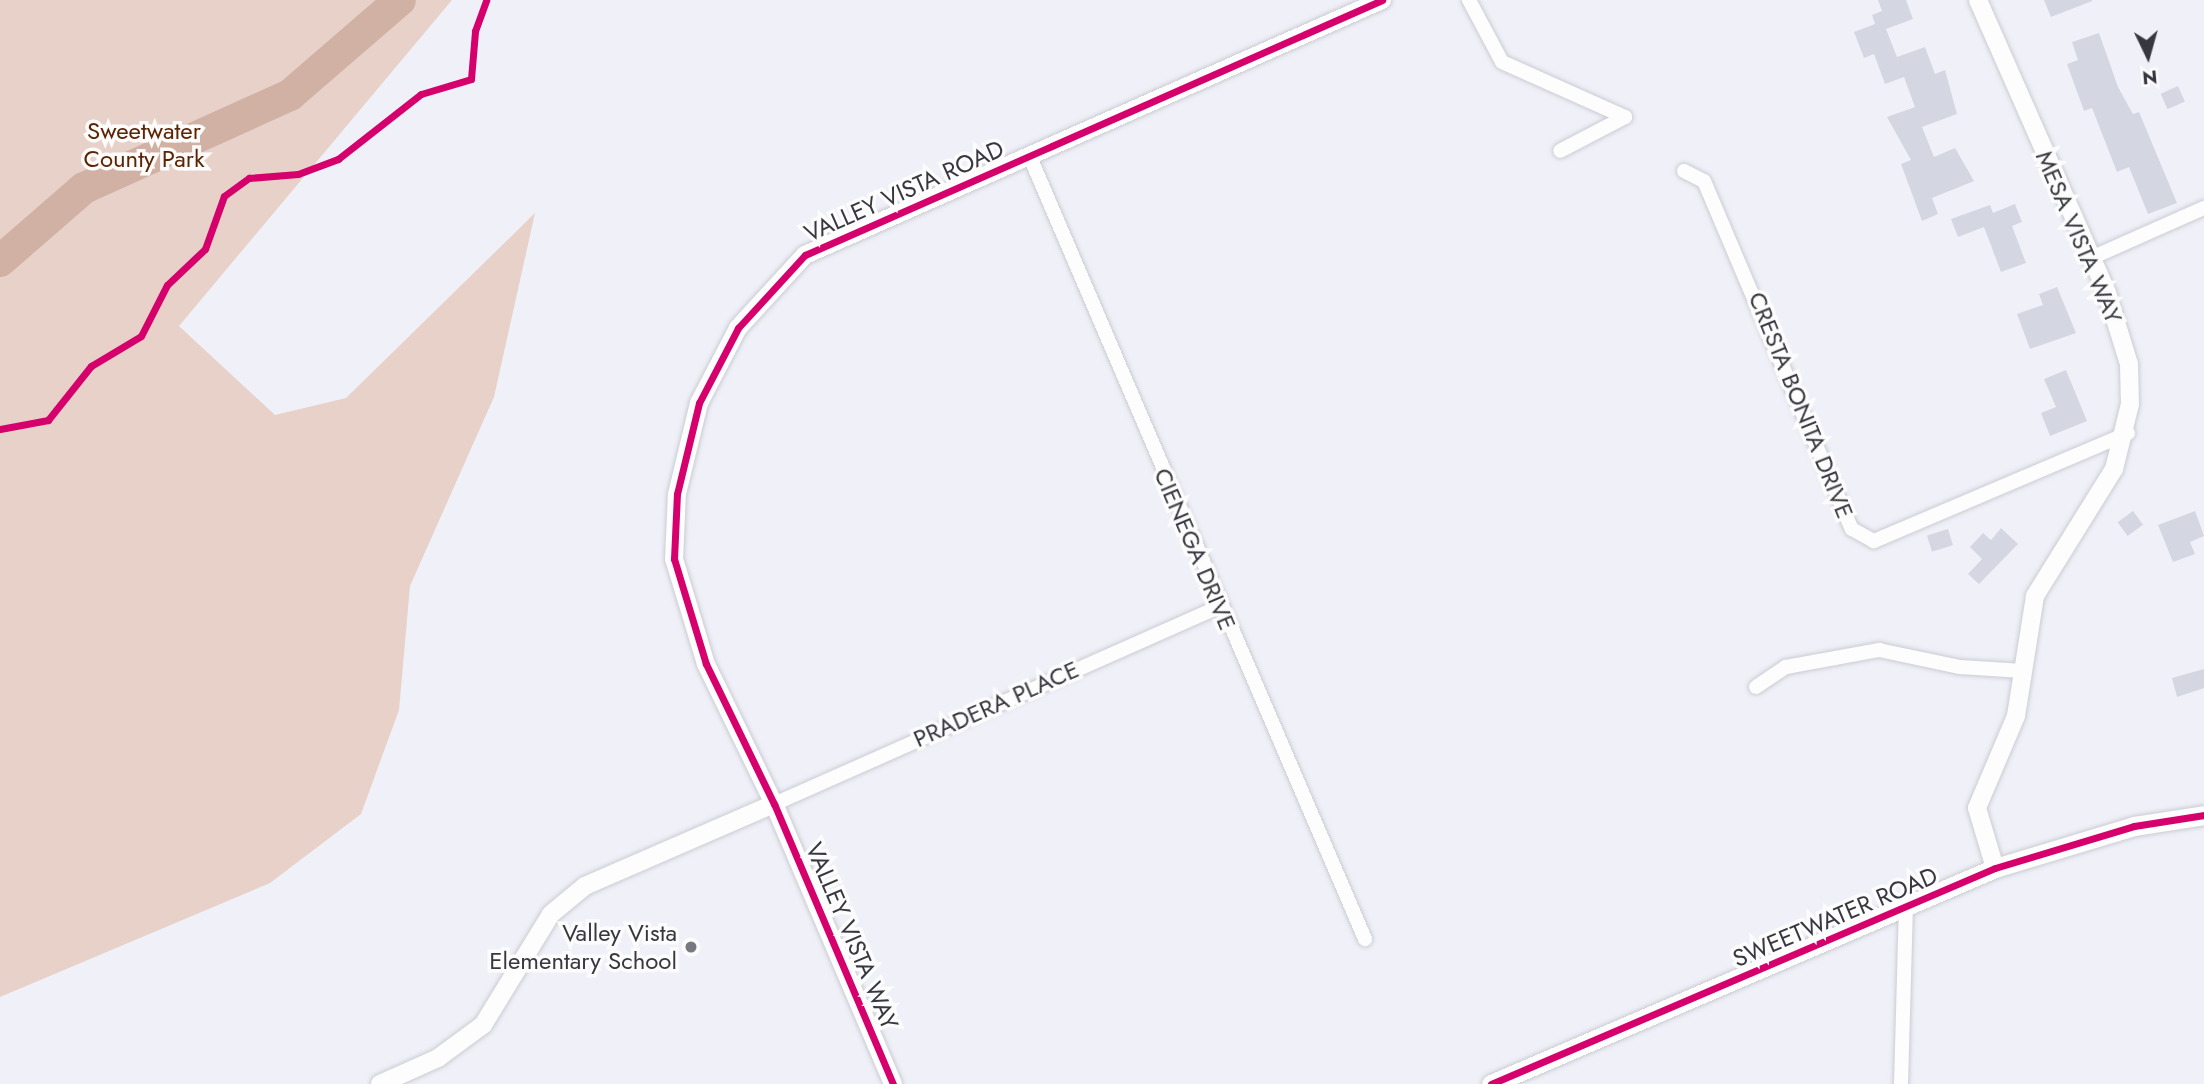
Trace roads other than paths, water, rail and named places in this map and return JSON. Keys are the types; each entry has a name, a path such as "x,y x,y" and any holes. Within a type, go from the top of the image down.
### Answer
{"main road":[{"name":"SWEETWATER ROAD","path":"1491,1084 1995,868 2134,826 2204,815"}],"street":[{"name":"VALLEY VISTA ROAD","path":"774,804 706,664 674,559 677,494 699,403 738,328 806,255 1382,0"},
{"path":"1469,0 1502,62 1625,117 1560,151"},
{"name":"MESA VISTA WAY","path":"1978,0 2091,258 2129,364 2128,433 2114,469 2035,596 2016,716 1977,808 1995,868"},
{"name":"CIENEGA DRIVE","path":"1030,157 1220,607 1365,939"},
{"name":"CRESTA BONITA DRIVE","path":"1684,171 1704,181 1852,528 1874,541 2128,433"},
{"path":"2091,258 2204,208"},
{"name":"PRADERA PLACE","path":"774,804 1220,607"},
{"path":"1756,687 1786,667 1879,650 1960,667 2023,671"},
{"path":"380,1084 438,1058 483,1025 551,914 585,886 774,804"},
{"name":"VALLEY VISTA WAY","path":"774,804 893,1084"},
{"path":"1901,1084 1906,908"}],"waterway":[{"path":"0,261 84,188 290,95 400,0"}],"place":[{"name":"Valley Vista Elementary School","path":"691,947"}],"park label":[{"name":"Sweetwater County Park","path":"144,145"}]}
